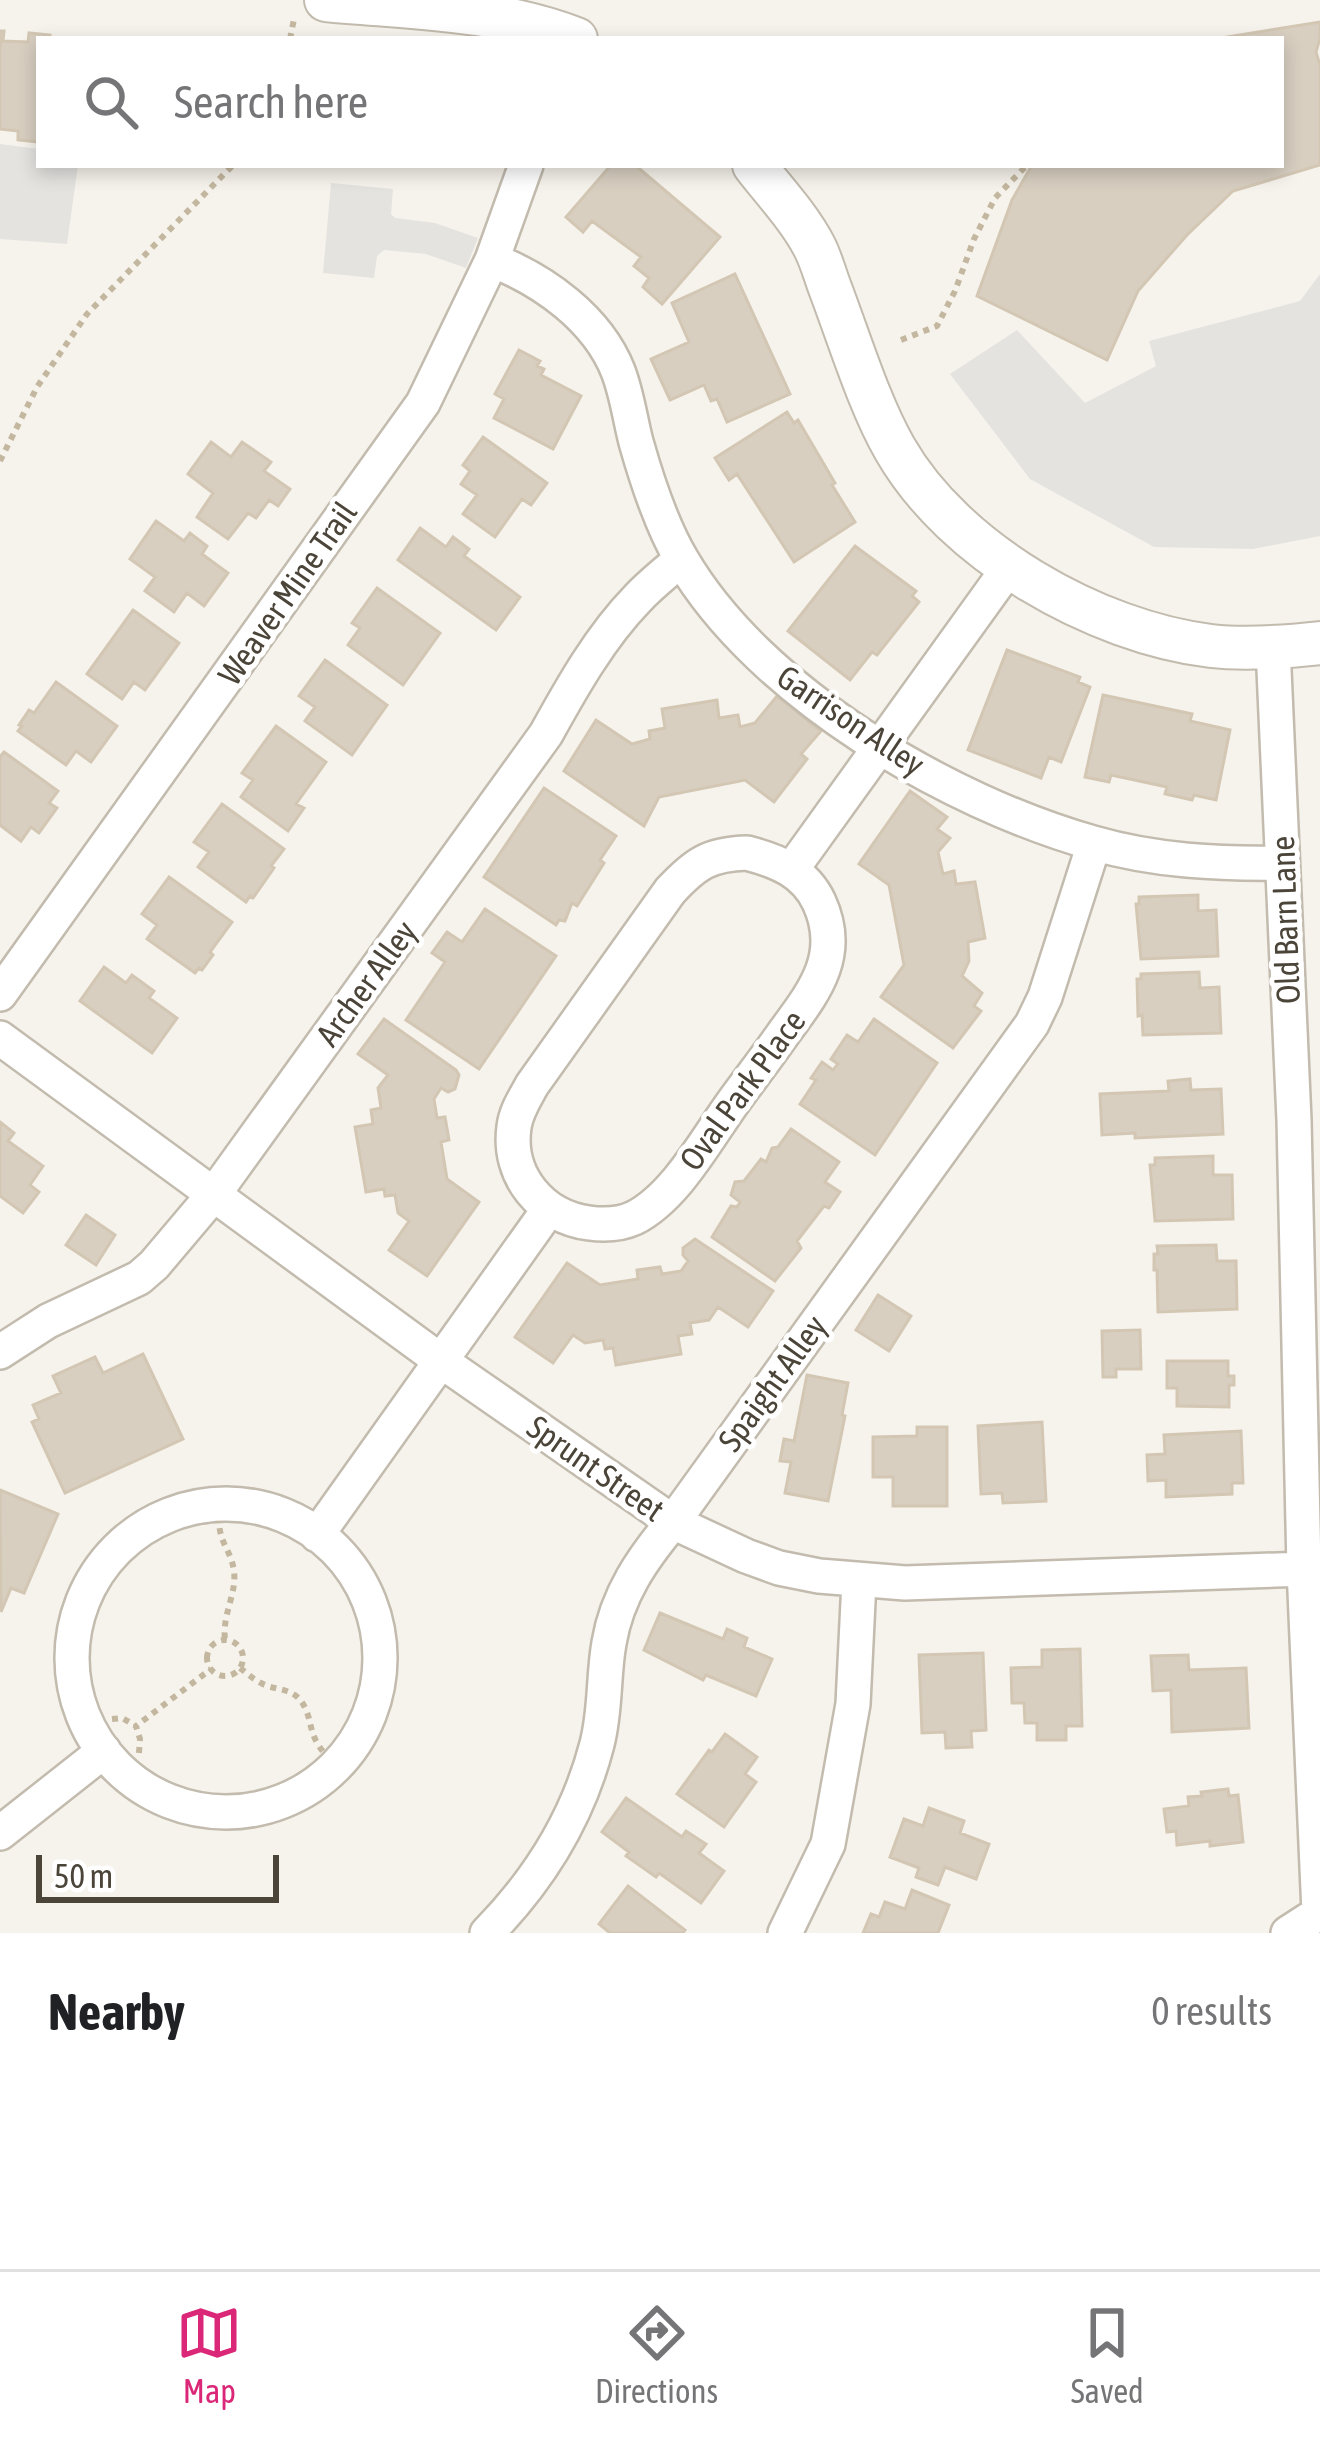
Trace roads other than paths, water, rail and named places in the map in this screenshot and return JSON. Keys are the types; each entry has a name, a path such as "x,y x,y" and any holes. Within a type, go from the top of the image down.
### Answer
{"street":[{"path":"326,0 476,14 566,36"},
{"name":"Weaver Mine Trail","path":"0,994 423,403 492,260 525,168"},
{"path":"756,168 814,245 893,446 917,484 955,522 1010,566 1062,598 1126,626 1210,646 1320,643"},
{"name":"Garrison Alley","path":"492,260 541,282 608,350 619,372 652,491 681,559 724,619 777,674 818,706 950,785 1094,844 1192,861 1282,863"},
{"name":"Archer Alley","path":"0,1352 49,1322 140,1278 154,1265 214,1193 546,734 614,625 681,559"},
{"path":"316,1534 549,1209 530,1191 518,1169 514,1126 532,1085 605,980 670,891 704,860 747,853 792,869 1010,566"},
{"name":"Old Barn Lane","path":"1273,647 1282,863 1307,1120 1304,1569 1319,1913 1288,1933"},
{"name":"Spaight Alley","path":"487,1933 541,1871 585,1784 605,1701 608,1646 626,1587 1032,1024 1094,844"},
{"name":"Oval Park Place","path":"549,1209 574,1221 603,1225 629,1221 664,1197 813,993 828,950 828,929 816,895 792,869"},
{"name":"Sprunt Street","path":"0,1038 441,1361 673,1522 710,1541 779,1568 859,1581 1000,1581 1304,1569"},
{"path":"219,1503 271,1511 316,1534 359,1581 379,1641 378,1683 356,1742 308,1789 263,1808 214,1812 178,1804 121,1772 118,1756 90,1732 74,1685 72,1661 86,1593 113,1554 150,1525 219,1503"},
{"path":"785,1933 827,1844 853,1704 859,1581"},
{"path":"0,1833 118,1756"}]}
